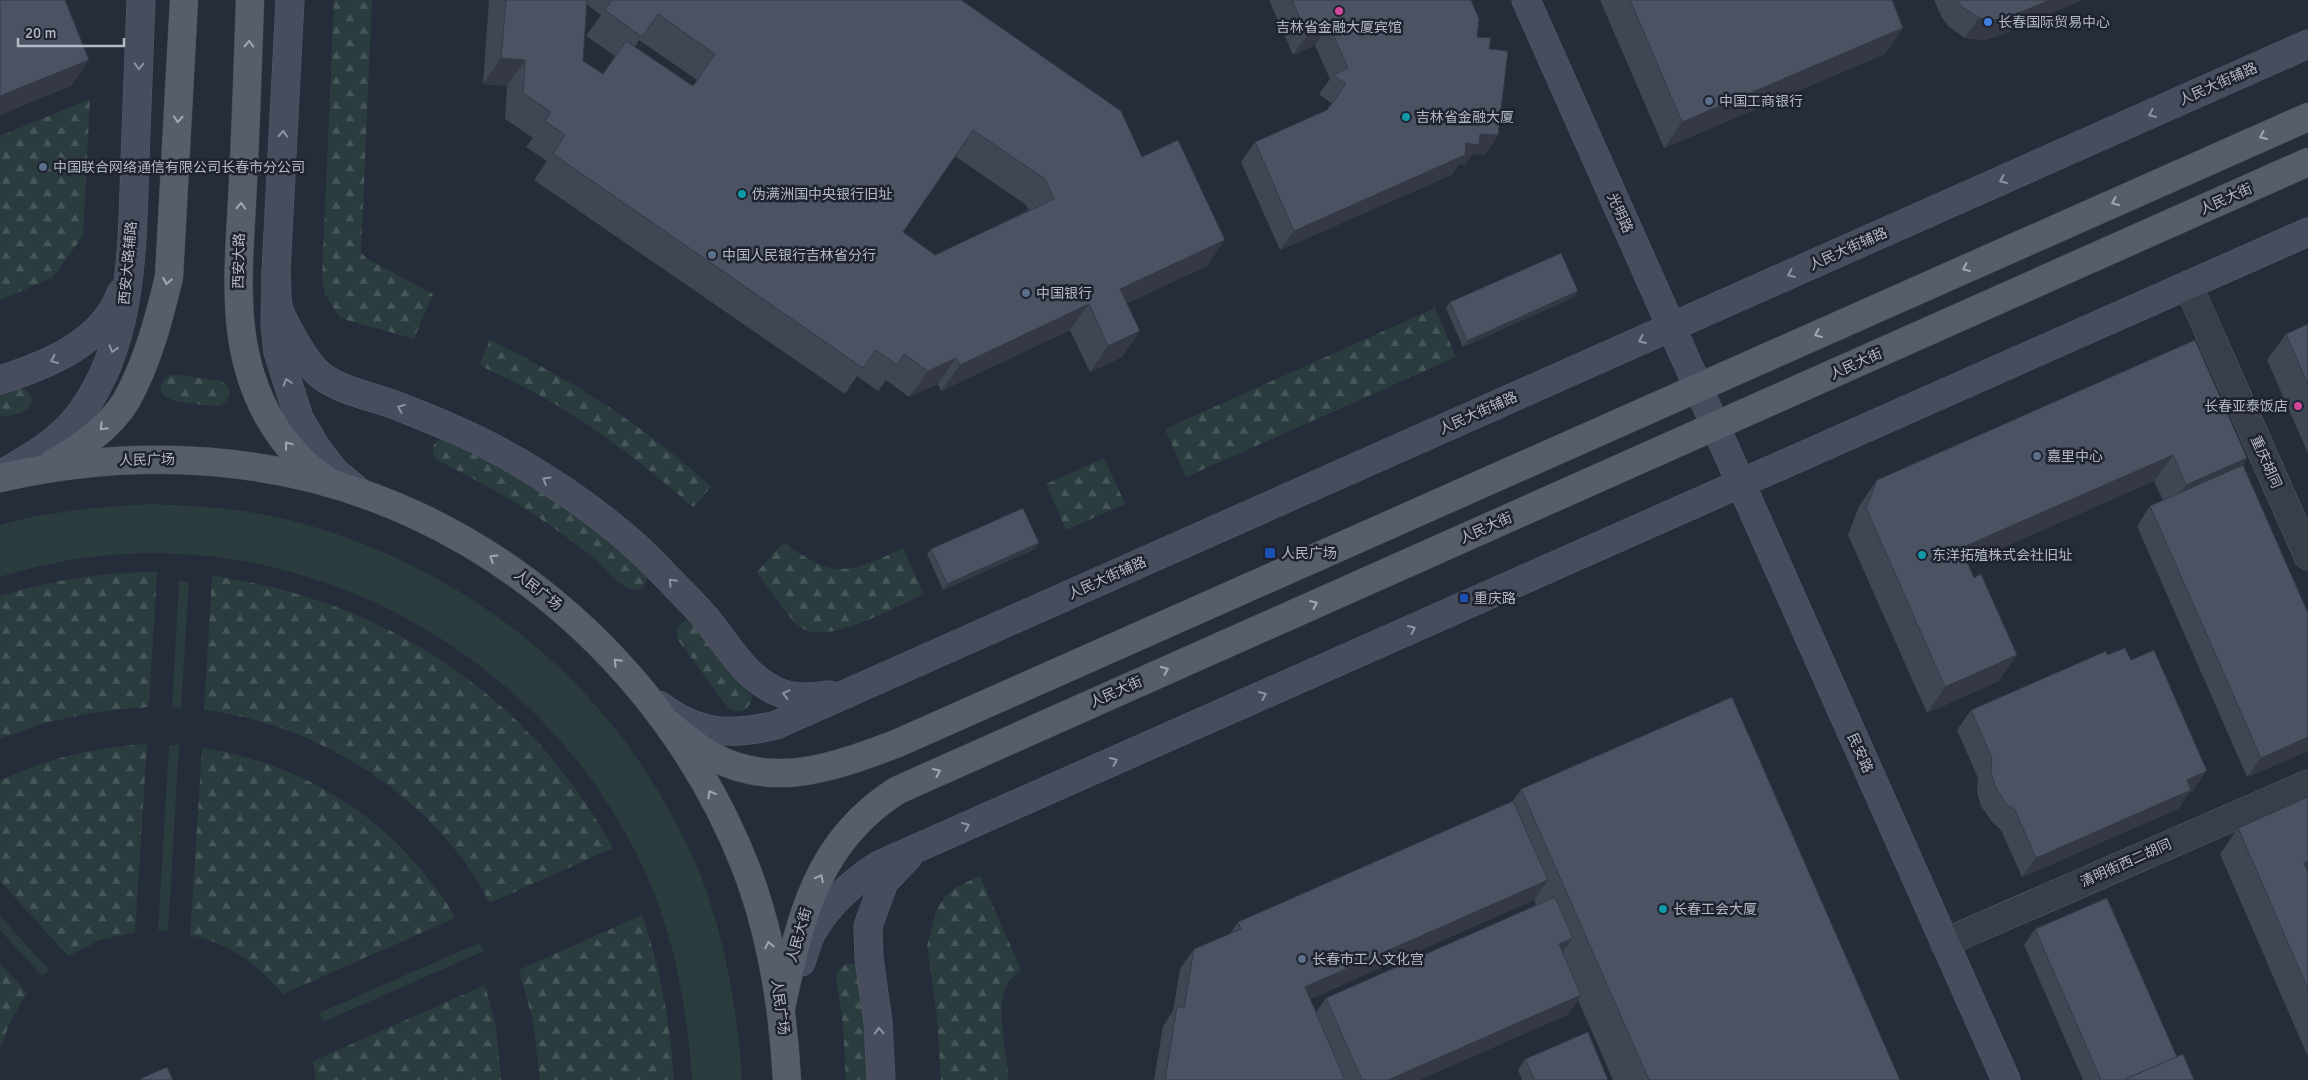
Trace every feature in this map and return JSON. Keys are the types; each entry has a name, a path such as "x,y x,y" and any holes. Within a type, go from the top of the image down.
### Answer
{"main road":[{"name":"西安大路辅路","path":"0,477 55,441 80,415 98,386 113,353 123,316 134,198 141,0"},
{"path":"43,468 80,447 103,428 125,402 158,319 169,277 184,0"},
{"name":"西安大路","path":"250,0 238,267 239,320 245,361 257,394 274,426 297,457 316,474 349,490"},
{"path":"290,0 276,272 275,325 278,352 299,418 317,449 349,490"},
{"name":"光明路","path":"1526,0 1714,427"},
{"name":"人民大街辅路","path":"646,695 675,718 698,728 725,733 748,732 776,725 2308,44"},
{"path":"668,723 710,755 733,766 760,773 790,774 824,769 848,762 908,739 2308,116"},
{"name":"人民大街","path":"783,1019 799,928 811,894 830,858 856,822 874,804 898,790 2308,162"},
{"path":"783,1019 799,968 814,930 834,903 857,879 879,865 2308,232"},
{"path":"0,380 61,357 91,335 116,307 128,272"},
{"path":"276,272 279,308 295,341 319,374 350,390 392,404 451,428 508,456 562,490 613,528 661,570 705,617 744,667 764,685 780,693 804,698 831,695 868,684"},
{"name":"民安路","path":"1714,427 2006,1080"},
{"name":"人民广场","path":"0,477 43,468 96,462 150,459 203,461 257,467 309,478 349,490 412,514 462,539 509,568 554,601 595,638 646,695 668,723 698,769 724,818 746,869 763,922 783,1019 787,1080"},
{"path":"881,1080 878,1022 869,958 868,926 884,882 901,862 934,841"}],"street":[{"name":"重庆胡同","path":"2188,286 2308,556"},
{"name":"清明街西二胡同","path":"1944,943 2308,784"}],"green space":[{"path":"334,0 372,0 361,252 366,258 433,294 414,339 340,318 325,294 322,280"},
{"path":"90,99 83,236 52,278 0,300 0,136"},
{"path":"1435,308 1456,357 1186,477 1165,429"},
{"path":"490,340 551,372 606,405 659,443 711,487 693,507 639,462 601,434 541,396 479,365"},
{"path":"171,374 222,381 230,389 228,397 219,406 186,403 169,399 161,390 161,385 163,380"},
{"path":"19,387 27,390 31,397 29,407 21,413 0,417 0,391"},
{"path":"441,438 503,465 607,536 647,574 644,585 639,590 632,589 619,582 590,555 535,515 437,460 433,453 433,446"},
{"path":"1104,458 1125,504 1066,530 1046,484"},
{"path":"150,504 207,507 263,514 300,523 358,542 413,566 465,595 515,630 560,669 601,712 638,760 670,812 693,858 720,934 738,1031 742,1080 692,1080 686,1023 676,967 661,912 639,859 589,777 526,705 453,646 371,601 282,570 190,555 95,557 0,577 0,525 74,510"},
{"path":"783,543 813,561 833,569 854,568 864,565 903,548 924,594 862,623 844,629 812,632 800,627 784,610 757,572"},
{"path":"157,572 149,707 91,713 36,726 0,739 0,596 19,590 77,578"},
{"path":"212,576 275,588 336,607 393,632 446,663 495,701 539,744 579,793 613,848 490,903 467,865 439,831 406,799 370,772 331,750 290,731 247,718 204,710"},
{"path":"179,581 189,582 181,708 172,707"},
{"path":"686,620 692,621 736,673 752,697 745,710 730,710 678,640 677,627"},
{"path":"147,744 135,932 100,940 68,956 0,881 0,781 35,766 72,755 109,748"},
{"path":"169,745 179,745 168,931 158,930"},
{"path":"202,748 235,754 267,764 327,791 355,808 405,852 439,892 455,918 283,994 242,957 217,944 190,935"},
{"path":"980,876 1021,970 1011,979 1003,996 1002,1020 1008,1080 941,1080 937,1017 927,946 936,911 946,895 958,886"},
{"path":"642,915 664,997 674,1080 540,1080 533,1021 519,970"},
{"path":"0,916 49,970 42,976 0,930"},
{"path":"479,943 484,951 323,1022 319,1013"},
{"path":"0,963 27,993 11,1020 0,1048"},
{"path":"848,963 856,965 861,971 872,1080 846,1080 843,1025 836,977 838,970"},
{"path":"485,985 496,1028 501,1080 316,1080 313,1061"}],"building":[{"path":"0,0 65,0 89,60 0,96"},
{"name":"伪满洲国中央银行旧址","path":"506,0 587,0 583,61 603,74 626,41 693,86 715,54 658,14 642,37 605,10 612,0 961,0 1121,111 1142,157 1178,140 1225,240 1120,289 1140,331 1108,346 1089,304 960,365 956,358 928,371 904,354 897,365 876,350 863,368 553,154 565,135 545,121 551,112 523,93 525,60 501,58","holes":["973,130 1045,179 1054,199 935,255 903,232"]},
{"name":"吉林省金融大厦","path":"1292,0 1471,0 1479,19 1477,37 1491,38 1489,49 1508,51 1498,135 1480,134 1479,145 1466,143 1465,155 1294,231 1255,142 1327,110 1346,84 1333,75 1348,68 1329,25 1307,35"},
{"name":"中国工商银行","path":"1630,0 1892,0 1903,28 1682,122"},
{"path":"1957,0 2050,0 1999,20 1979,18 1962,7"},
{"path":"1561,253 1578,291 1467,341 1450,302"},
{"path":"2308,324 2308,385 2286,334"},
{"name":"东洋拓殖株式会社旧址","path":"2195,340 2247,458 2186,485 2173,455 1961,548 1974,578 1981,574 2017,655 1945,687 1866,508 1877,480"},
{"path":"2243,465 2308,613 2308,737 2261,758 2150,506"},
{"path":"1023,508 1039,543 947,584 931,549"},
{"path":"2125,648 2131,660 2154,650 2207,771 2187,780 2191,790 2036,858 2015,810 2006,804 1995,786 1991,772 1992,758 1971,710 2106,651 2107,655"},
{"name":"长春工会大厦","path":"1732,697 1900,1080 1649,1080 1521,789"},
{"path":"2308,797 2308,861 2304,863 2308,872 2308,989 2238,828"},
{"name":"长春市工人文化宫","path":"1513,801 1548,880 1305,987 1345,1080 1165,1080 1177,1006 1184,1008 1194,949 1241,929 1238,922"},
{"path":"1555,897 1573,938 1559,944 1581,995 1388,1080 1362,1080 1326,998"},
{"path":"2107,898 2177,1057 2125,1080 2101,1080 2035,929"},
{"path":"1588,1032 1608,1080 1535,1080 1525,1059"},
{"path":"2183,1054 2194,1080 2126,1080 2126,1079"},
{"path":"167,1067 173,1080 140,1080 140,1079"}],"place":[{"name":"吉林省金融大厦宾馆","path":"1339,11"},
{"name":"长春国际贸易中心","path":"1988,22"},
{"name":"中国工商银行","path":"1709,101"},
{"name":"吉林省金融大厦","path":"1406,117"},
{"name":"中国联合网络通信有限公司长春市分公司","path":"43,167"},
{"name":"伪满洲国中央银行旧址","path":"742,194"},
{"name":"中国人民银行吉林省分行","path":"712,255"},
{"name":"中国银行","path":"1026,293"},
{"name":"长春亚泰饭店","path":"2298,406"},
{"name":"嘉里中心","path":"2037,456"},
{"name":"人民广场","path":"1270,553"},
{"name":"东洋拓殖株式会社旧址","path":"1922,555"},
{"name":"重庆路","path":"1464,598"},
{"name":"长春工会大厦","path":"1663,909"},
{"name":"长春市工人文化宫","path":"1302,959"}]}
